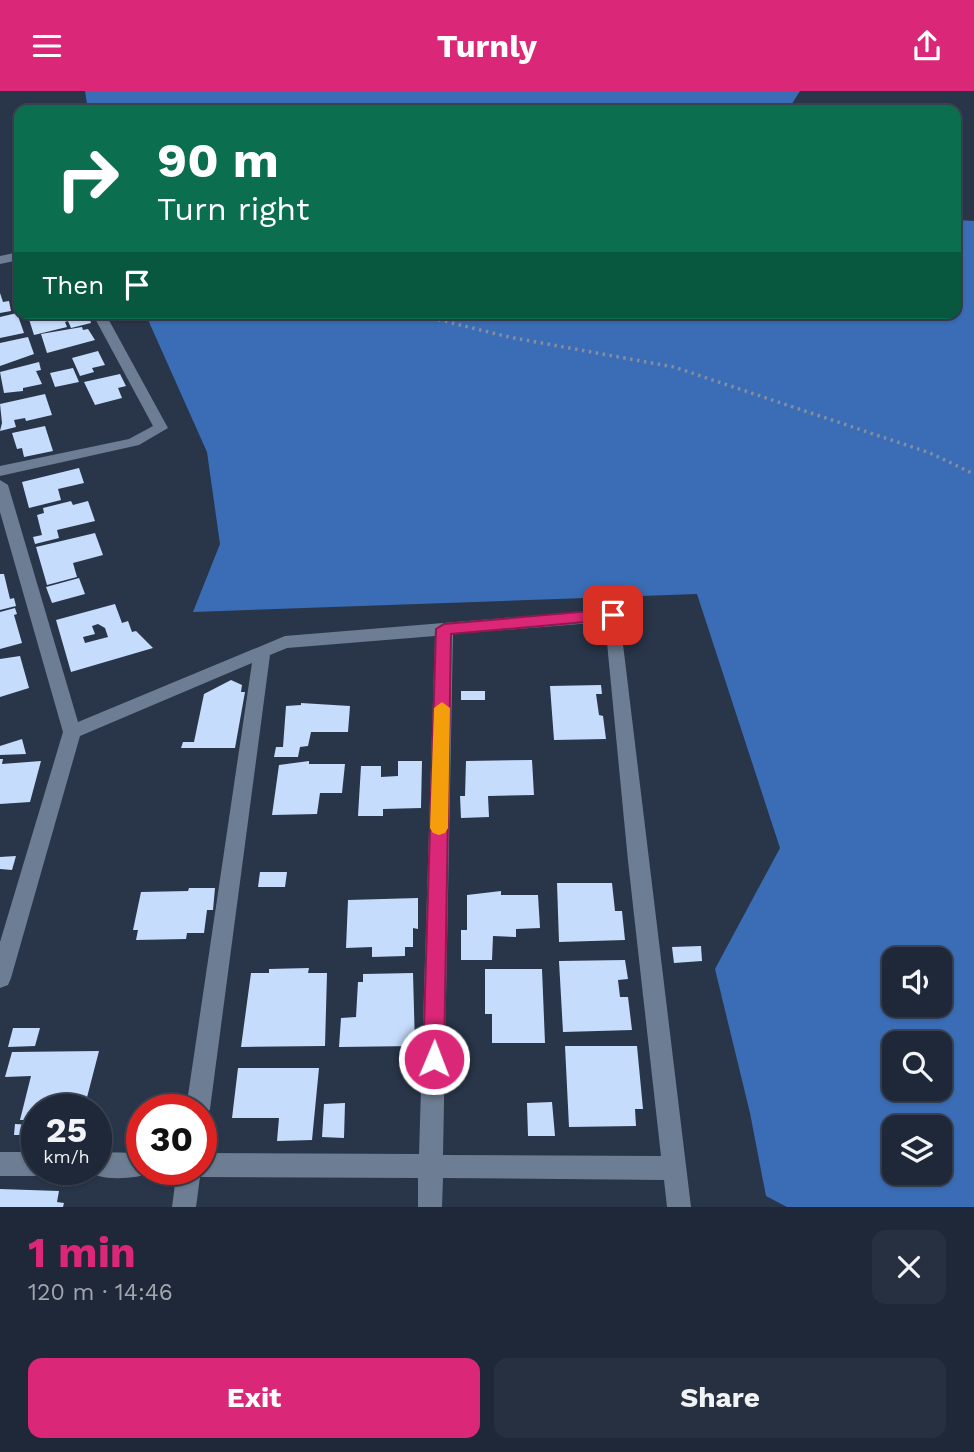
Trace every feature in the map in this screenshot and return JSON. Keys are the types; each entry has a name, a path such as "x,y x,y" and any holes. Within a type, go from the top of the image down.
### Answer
{"street":[{"path":"0,471 134,442 161,428 101,319"},
{"path":"0,485 72,732 3,954 0,978"},
{"path":"72,732 285,642 613,615 638,861 679,1207"},
{"path":"430,1207 444,629"},
{"path":"200,1094 262,652"},
{"path":"0,1164 21,1164"},
{"path":"217,1165 675,1168"},
{"path":"184,1207 187,1185"}],"path":[{"path":"436,319 509,337 674,367 930,453 974,474"}],"shaded area":[{"path":"85,91 800,91 791,105 87,105"},
{"path":"961,220 974,221 974,1207 787,1207 766,1196 750,1113 715,969 780,848 697,594 193,612 220,544 207,452 148,319 961,319"}],"building":[{"path":"0,293 3,302 9,301 11,311 0,313"},
{"path":"14,314 14,319 19,319 24,333 0,338 0,317"},
{"path":"29,319 90,319 91,323 71,328 68,321 65,322 67,327 34,335"},
{"path":"82,327 83,330 88,329 95,340 47,353 41,334"},
{"path":"28,337 34,354 0,366 0,343"},
{"path":"98,351 105,365 92,368 94,372 80,376 72,358"},
{"path":"39,362 41,370 36,371 42,384 23,388 23,391 4,393 0,372"},
{"path":"73,368 79,382 55,387 50,373"},
{"path":"120,374 126,386 118,388 122,398 95,405 84,382"},
{"path":"45,394 52,415 26,421 25,418 14,420 16,427 0,431 0,404"},
{"path":"45,426 53,451 24,457 22,448 17,449 12,433"},
{"path":"79,468 84,483 58,489 61,500 29,508 22,482"},
{"path":"71,501 73,505 88,501 95,521 57,530 59,538 35,544 33,537 42,535 37,515 44,513 43,508"},
{"path":"95,533 103,555 73,563 77,577 47,585 36,547"},
{"path":"0,574 4,574 10,599 14,598 16,606 0,610"},
{"path":"79,578 85,594 52,603 46,587"},
{"path":"115,604 122,623 128,621 132,632 136,631 153,648 71,672 56,620","holes":["98,624 105,628 108,637 85,643 83,637 95,634 92,626"]},
{"path":"15,608 17,614 14,615 22,643 0,649 0,612"},
{"path":"20,656 29,688 0,697 0,659"},
{"path":"231,680 242,685 241,692 245,692 235,748 181,748 183,742 194,742 204,694"},
{"path":"601,685 602,694 596,694 606,739 554,740 550,686"},
{"path":"461,691 485,691 485,700 461,700"},
{"path":"301,703 350,706 348,732 311,732 308,746 300,747 298,757 274,757 276,747 283,747 286,706"},
{"path":"22,739 26,754 0,755 0,746"},
{"path":"0,759 3,759 2,764 41,761 30,802 0,804"},
{"path":"532,760 534,795 488,796 489,817 461,818 460,796 465,796 466,761"},
{"path":"309,761 309,764 345,764 342,793 320,793 317,814 272,815 279,765"},
{"path":"398,761 422,761 421,808 383,809 383,816 358,816 361,766 381,766 381,777 398,776"},
{"path":"16,856 12,870 0,869 0,857"},
{"path":"260,872 287,872 285,887 258,887"},
{"path":"557,883 612,883 615,911 622,911 625,940 559,942"},
{"path":"189,888 215,888 213,910 207,910 204,933 187,933 186,939 136,940 138,930 133,930 141,892 188,891"},
{"path":"501,891 501,895 538,895 540,928 516,929 516,937 493,936 492,960 461,960 461,930 467,930 467,895"},
{"path":"418,898 418,929 413,928 413,947 405,947 405,956 372,957 372,947 346,948 348,900"},
{"path":"701,946 702,961 674,963 672,947"},
{"path":"625,960 628,979 618,980 620,997 628,997 632,1030 563,1032 559,961"},
{"path":"309,968 308,973 327,973 325,1046 241,1047 251,973 269,973 269,969"},
{"path":"485,969 542,969 545,1043 492,1043 492,1014 485,1014"},
{"path":"413,973 415,1046 339,1047 341,1018 356,1017 358,982 363,982 363,974"},
{"path":"13,1028 40,1028 35,1046 8,1047"},
{"path":"565,1046 637,1046 643,1109 635,1109 636,1126 569,1127"},
{"path":"99,1051 88,1094 26,1094 31,1076 5,1077 12,1052"},
{"path":"238,1068 319,1068 312,1140 277,1141 279,1118 232,1118"},
{"path":"552,1102 555,1136 528,1136 527,1103"},
{"path":"345,1103 344,1138 322,1137 324,1104"},
{"path":"15,1124 21,1124 21,1135 14,1135"},
{"path":"0,1189 59,1191 57,1202 64,1203 63,1207 0,1207"}],"slow traffic":[{"path":"439,828 442,708"}],"route":[{"path":"434,1059 444,629 613,615"}]}
